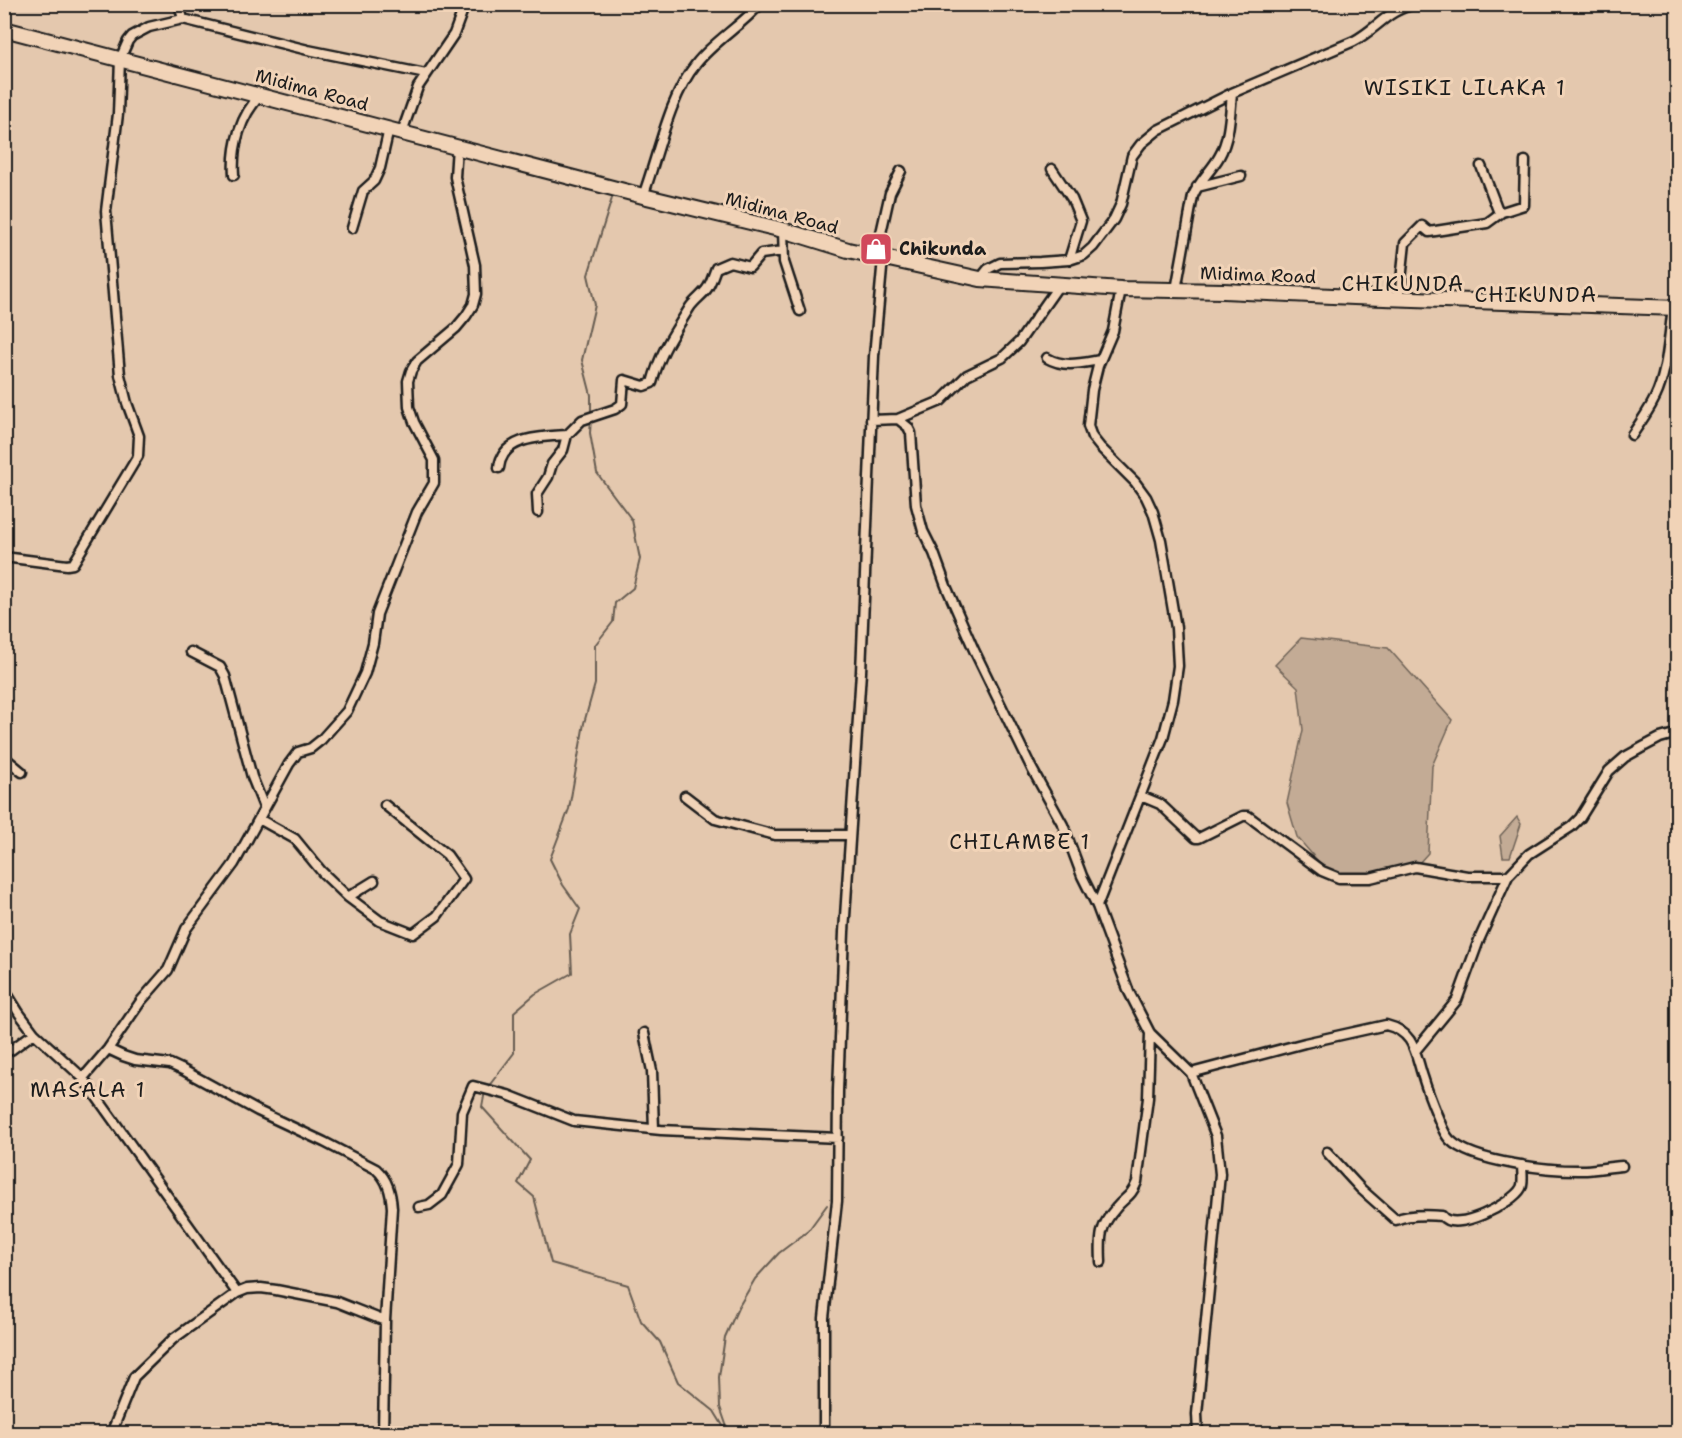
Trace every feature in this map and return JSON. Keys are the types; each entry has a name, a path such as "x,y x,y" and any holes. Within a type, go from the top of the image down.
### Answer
{"main road":[{"name":"Midima Road","path":"4,29 643,196 783,230 883,258 980,279 1121,289 1675,308"}],"street":[{"path":"352,228 363,191 376,178 387,146 426,74 454,34 465,4"},
{"path":"643,196 676,102 690,72 714,43 760,4"},
{"path":"980,279 988,269 1000,263 1069,260 1084,255 1093,248 1114,219 1121,204 1132,156 1141,144 1158,130 1232,93 1354,41 1397,9 1416,4"},
{"path":"4,557 73,564 138,456 139,436 120,375 106,230 108,186 119,101 120,59 132,36 183,10 308,50 426,74"},
{"path":"1176,290 1191,202 1196,187 1220,156 1226,142 1232,93"},
{"path":"234,175 233,158 240,131 249,107 261,95"},
{"path":"83,1078 108,1049 141,1001 168,970 192,920 229,872 294,757 321,740 347,711 365,673 373,643 377,614 417,512 434,483 434,460 414,422 407,393 411,371 417,361 456,328 473,305 476,294 472,249 455,177 457,146"},
{"path":"1400,298 1405,243 1422,226 1429,232 1487,223 1502,212 1524,205 1525,161"},
{"path":"1481,166 1499,213 1502,212"},
{"path":"1052,170 1071,199 1081,221 1069,260"},
{"path":"824,1434 824,1318 837,1201 844,932 861,672 874,356 883,258 883,221 894,183 901,171"},
{"path":"1196,187 1241,176"},
{"path":"783,230 784,262 800,311"},
{"path":"538,512 537,494 548,477 552,464 563,450 567,435 582,420 615,409 622,404 624,381 644,386 652,383 655,368 673,331 682,323 691,305 708,288 716,268 730,262 750,267 761,254 783,251"},
{"path":"871,420 898,420 941,401 967,375 992,364 1011,352 1059,285"},
{"path":"1097,906 1163,738 1171,709 1178,666 1177,644 1161,540 1153,512 1135,482 1100,447 1092,437 1088,426 1092,390 1100,360 1113,331 1121,289"},
{"path":"1632,435 1652,405 1658,390 1675,308"},
{"path":"1047,358 1057,364 1100,360"},
{"path":"898,420 908,427 911,433 916,506 923,531 974,650 1032,769 1056,809 1130,992 1150,1033 1191,1073 1216,1136 1220,1174 1197,1414 1198,1434"},
{"path":"499,468 503,452 525,439 567,435"},
{"path":"190,652 220,667 225,676 252,777 264,807"},
{"path":"1416,1050 1457,1000 1479,940 1508,876 1529,854 1571,827 1580,818 1609,771 1642,747 1677,733"},
{"path":"4,757 22,772"},
{"path":"685,796 715,819 775,835 850,835"},
{"path":"1141,796 1160,804 1196,838 1243,816 1248,816 1322,871 1339,878 1370,878 1415,867 1467,876 1508,876"},
{"path":"259,819 295,839 321,872 348,897 380,921 413,934 437,916 464,879 447,855 385,805"},
{"path":"348,897 374,881"},
{"path":"4,989 34,1033 83,1078 237,1293"},
{"path":"1191,1073 1386,1025 1403,1033 1416,1050 1422,1077 1444,1134 1450,1140 1476,1155 1522,1165 1585,1170 1622,1166"},
{"path":"4,1052 11,1050 34,1033"},
{"path":"644,1033 652,1071 654,1129"},
{"path":"1101,1262 1101,1228 1116,1206 1133,1193 1137,1182 1148,1098 1150,1033"},
{"path":"108,1049 129,1058 170,1064 258,1111 376,1169 383,1175 391,1197 392,1208 385,1321 383,1434"},
{"path":"418,1207 429,1204 442,1195 459,1164 462,1112 473,1086 508,1095 574,1121 654,1129 838,1138"},
{"path":"1327,1152 1361,1189 1396,1220 1402,1217 1434,1215 1442,1216 1444,1220 1450,1222 1481,1217 1516,1194 1522,1187 1522,1165"},
{"path":"111,1434 134,1377 173,1339 237,1293 247,1289 276,1290 337,1302 385,1321"}],"shaded area":[{"path":"1301,638 1388,648 1452,720 1432,766 1428,853 1418,864 1368,877 1330,875 1297,837 1287,803 1303,730 1298,687 1275,665"},
{"path":"1517,817 1521,824 1510,857 1503,857 1500,836"}],"waterway":[{"path":"591,413 591,395 582,360 595,305 588,275 613,195"},
{"path":"488,1087 514,1053 514,1012 535,994 572,973 570,934 580,909 563,885 550,859 569,809 584,723 595,684 595,645 613,622 615,603 633,588 640,559 632,520 597,473 590,433 591,419"},
{"path":"485,1091 482,1107 530,1160 518,1183 534,1197 551,1263 628,1285 641,1321 660,1342 678,1382 714,1411 728,1434"},
{"path":"728,1430 720,1407 719,1377 725,1337 755,1279 779,1253 808,1231 827,1205"}],"place":[{"name":"Chikunda","path":"876,249"}],"district":[{"name":"WISIKI LILAKA 1","path":"1465,88"},
{"name":"CHIKUNDA","path":"1403,284"},
{"name":"CHIKUNDA","path":"1536,295"},
{"name":"CHILAMBE 1","path":"1020,842"},
{"name":"MASALA 1","path":"88,1090"}]}
